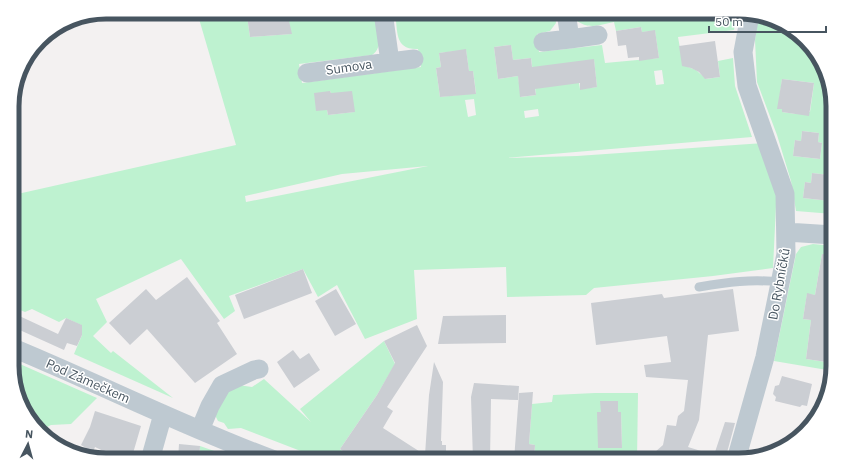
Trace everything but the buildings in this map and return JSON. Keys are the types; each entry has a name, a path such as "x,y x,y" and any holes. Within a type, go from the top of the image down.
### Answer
{"street":[{"name":"Sumova","path":"384,19 390,62"},
{"path":"567,19 570,38"},
{"name":"Do Rybníčků","path":"738,453 765,357 786,254 785,194 747,86 743,52 749,20"},
{"path":"543,42 598,35"},
{"name":"Sumova","path":"307,73 414,59"},
{"path":"786,232 826,235"},
{"name":"Pod Zámečkem","path":"19,351 160,421 200,430 257,453"},
{"path":"200,430 210,406 222,385 259,369"},
{"path":"152,453 160,421"}],"lane":[{"path":"699,287 739,281 760,280 781,282"}],"green space":[{"path":"199,19 247,19 250,37 291,34 288,19 377,19 380,41 376,51 372,55 299,64 302,83 421,67 418,49 410,48 401,43 397,32 396,19 556,19 556,23 550,31 537,34 539,52 602,45 605,63 659,58 655,31 642,32 641,27 616,31 614,22 590,26 585,25 576,19 736,19 734,30 678,37 683,65 696,70 706,79 720,77 718,61 733,58 735,86 752,137 506,158 577,156 765,143 777,185 773,268 713,276 594,288 586,295 507,297 506,267 414,270 417,319 365,339 337,285 318,297 303,269 229,296 235,311 224,319 181,259 96,299 107,322 93,336 111,353 113,351 173,398 74,354 82,335 81,325 66,318 59,322 32,309 25,312 19,310 19,194 236,145","holes":["511,45 513,60 531,58 536,95 521,97 518,76 498,79 494,47","466,50 469,71 473,71 476,93 440,97 436,68 441,67 439,53","594,60 597,87 580,89 579,83","662,70 664,84 656,85 654,71","330,91 354,112 328,115 327,110","474,99 476,115 468,117 465,100","538,109 539,116 525,118 524,111","428,166 246,202 245,196 342,174"]},
{"path":"757,21 783,31 801,44 814,62 823,83 826,100 826,175 812,173 811,183 805,182 803,198 826,201 826,213 796,211 791,181 777,135 757,82 755,40","holes":["782,79 814,83 810,112 797,110 796,114 782,112 782,109 778,109","802,131 819,133 818,142 822,143 820,159 793,156 795,140 801,141"]},
{"path":"813,244 826,245 826,254 822,254 815,295 807,294 803,319 811,320 806,359 826,362 826,370 774,361 796,254 801,247"},
{"path":"384,341 395,364 377,395 340,449 344,453 306,453 241,428 228,429 224,423 218,421 215,415 227,391 238,385 252,387 264,379 311,422 300,409"},
{"path":"19,364 97,398 71,424 48,426 48,424 42,424 31,410 22,389"},
{"path":"638,393 637,453 534,453 535,445 529,444 532,404 552,402 553,395","holes":["601,401 618,401 618,412 621,412 622,448 601,412"]},
{"path":"200,446 220,453 200,453"}]}
